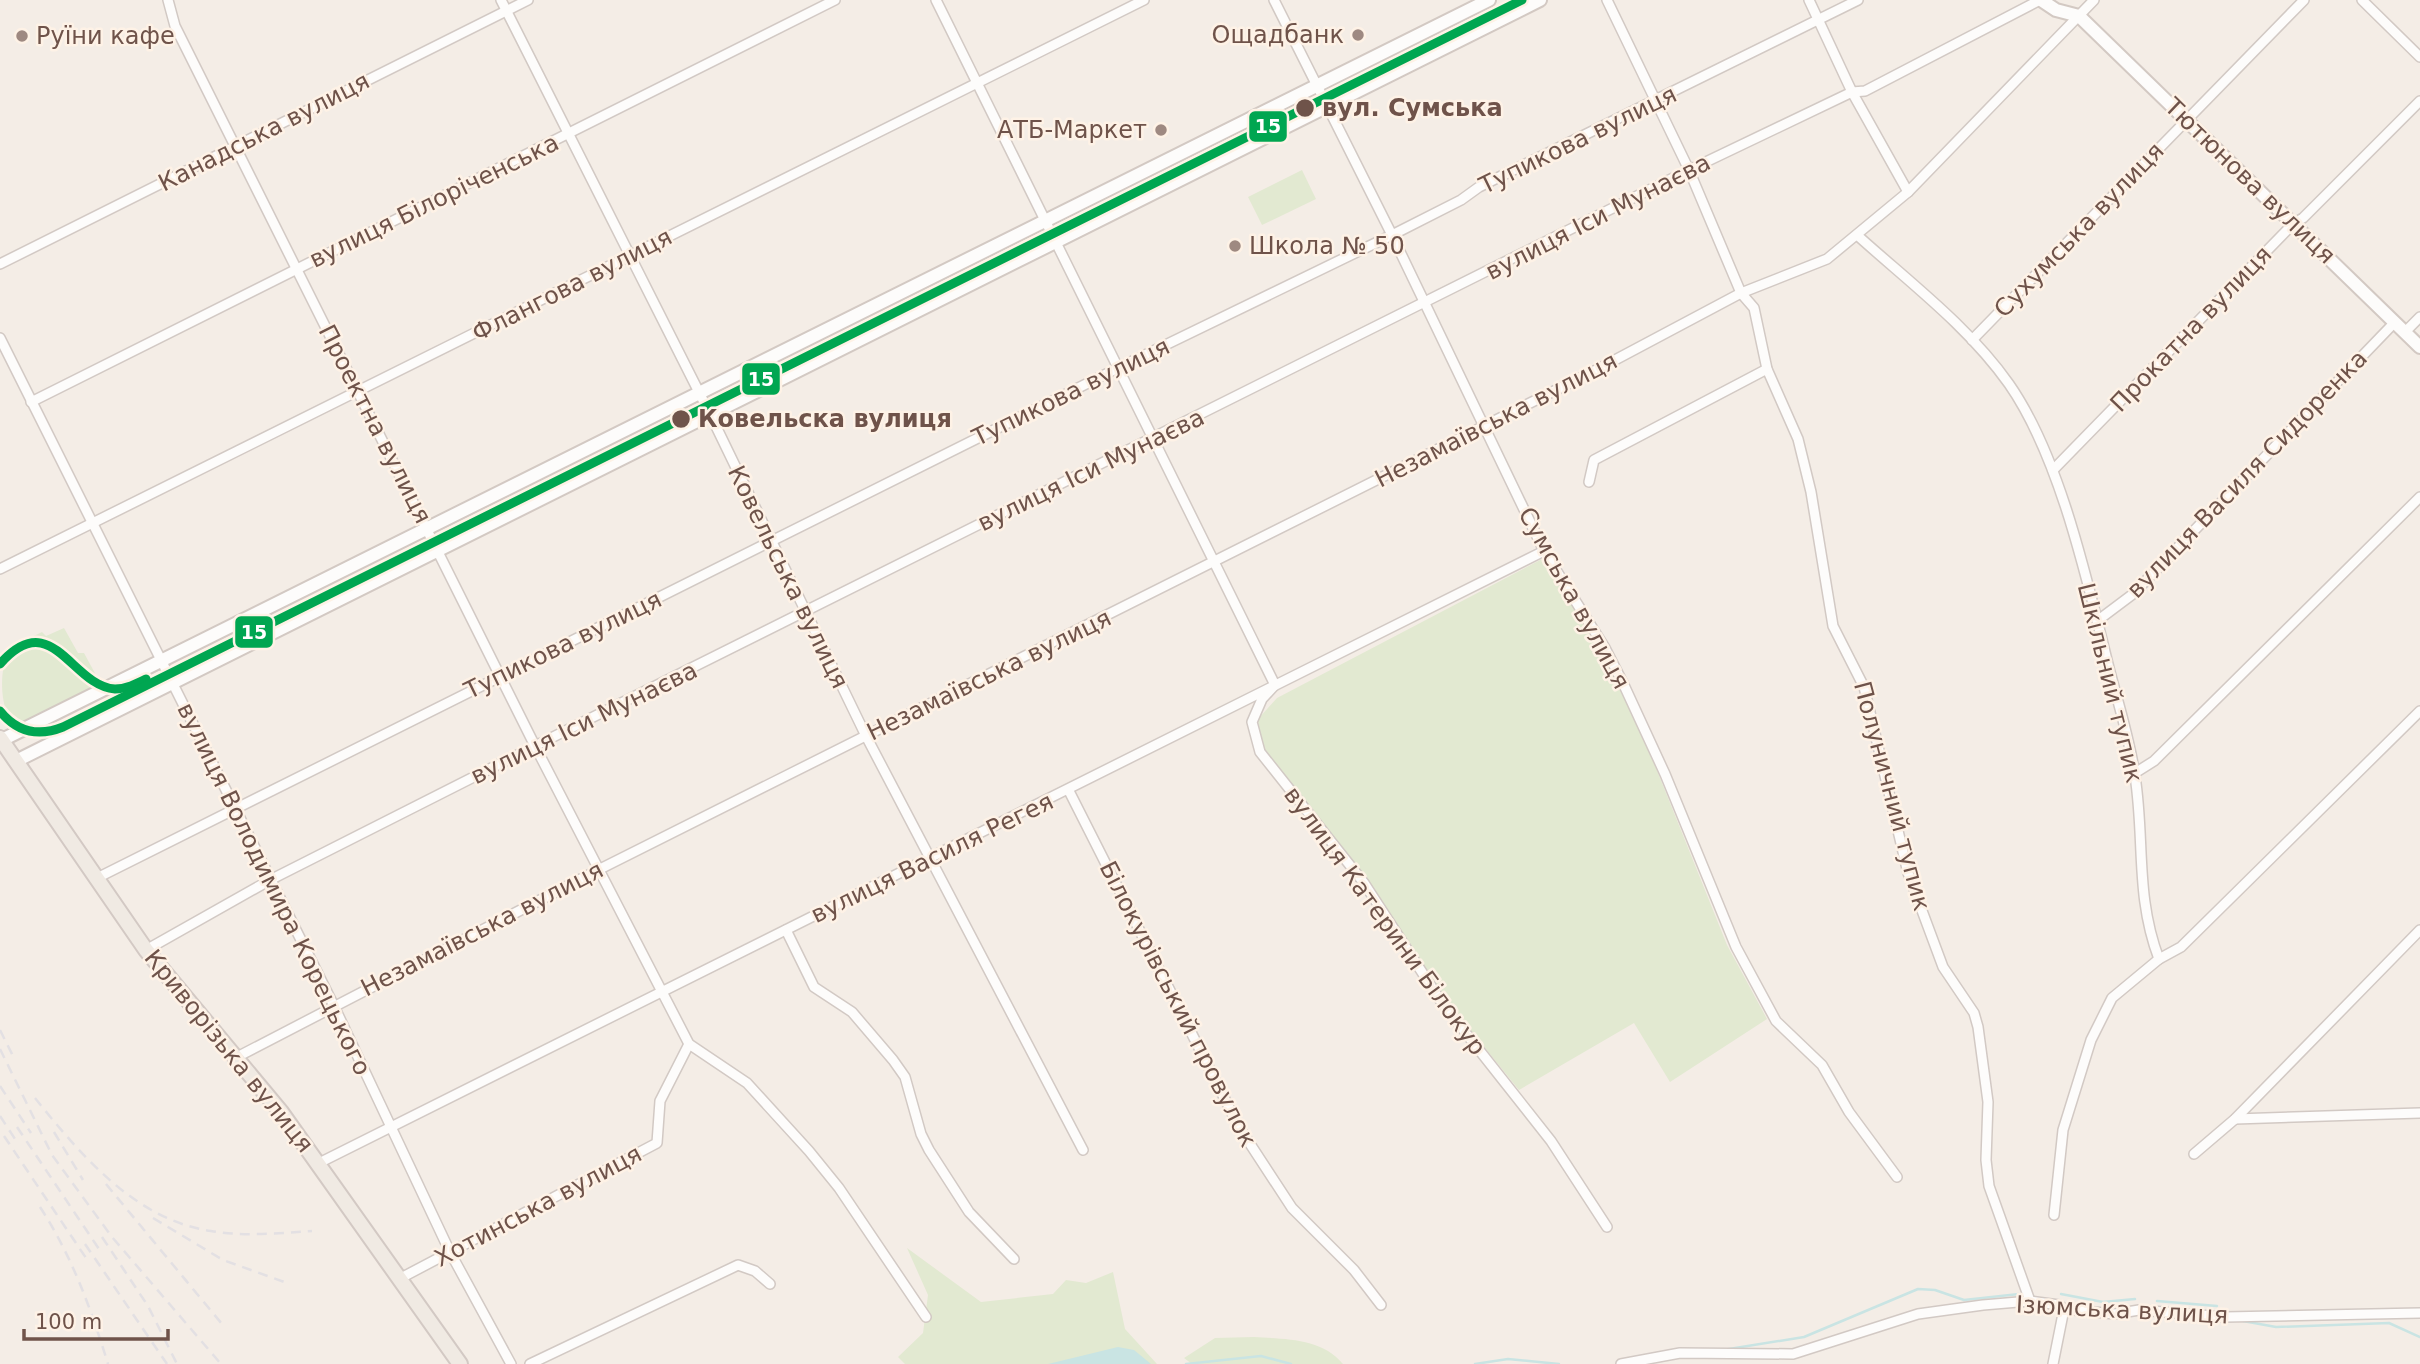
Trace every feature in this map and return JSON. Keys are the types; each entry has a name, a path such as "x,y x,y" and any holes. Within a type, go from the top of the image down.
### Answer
{"main road":[{"path":"1,739 700,395 1489,0"},
{"path":"16,761 1540,0"},
{"path":"2040,0 2056,10 2079,16"},
{"name":"Тютюнова вулиця","path":"2079,16 2420,347"},
{"name":"Криворізька вулиця","path":"1,739 146,950 237,1056 320,1163 460,1364"}],"street":[{"name":"Проектна вулиця","path":"168,0 175,26 535,746 689,1044 747,1083 809,1151 839,1188 926,1317"},
{"name":"Ковельська вулиця","path":"501,0 710,414 866,736 1083,1150"},
{"name":"Канадська вулиця","path":"0,264 528,0"},
{"name":"вулиця Білоріченська","path":"32,402 835,0"},
{"path":"936,0 1120,367 1275,685"},
{"name":"Флангова вулиця","path":"0,569 1144,0"},
{"name":"Сумська вулиця","path":"1274,0 1426,304 1544,551 1605,648 1623,683 1665,774 1736,947 1776,1021 1822,1065 1849,1112 1897,1177"},
{"name":"Полуничний тупик","path":"1607,0 1689,170 1741,293 1754,308 1767,369 1798,439 1811,492 1828,607 1833,626 1864,687 1908,873 1943,967 1976,1020 1988,1102 1986,1160 1989,1186 2030,1301"},
{"path":"1809,0 1852,92 1908,192"},
{"name":"Тупикова вулиця","path":"95,879 1120,367 1392,235 1461,200 1479,187 1858,0"},
{"name":"вулиця Іси Мунаєва","path":"146,950 270,880 535,746 1426,304 1689,170 1852,92 1865,92 2040,0"},
{"name":"Незамаївська вулиця","path":"237,1056 333,1004 1214,563 1741,293 1827,259 1908,192 2094,0"},
{"name":"Сухумська вулиця","path":"1972,340 2304,0"},
{"path":"2362,0 2420,57"},
{"name":"Прокатна вулиця","path":"2053,470 2294,224 2304,218 2420,102"},
{"name":"Шкільний тупик","path":"1857,235 1972,340 2008,383 2045,447 2097,621 2135,773 2141,890 2147,927 2160,959"},
{"path":"2405,332 2420,317"},
{"name":"вулиця Василя Сидоренка","path":"2097,621 2133,594 2395,322"},
{"name":"вулиця Володимира Корецького","path":"0,338 90,524 333,1004 450,1252 510,1364"},
{"path":"1589,482 1594,460 1767,369"},
{"path":"2135,773 2154,761 2420,497"},
{"name":"вулиця Василя Регея","path":"320,1163 1544,551"},
{"name":"вулиця Катерини Білокур","path":"1275,685 1262,699 1252,722 1260,752 1364,883 1442,1003 1551,1141 1607,1227"},
{"path":"2054,1215 2063,1130 2091,1040 2105,1006 2160,959 2181,947 2420,711"},
{"name":"Білокурівський провулок","path":"1069,790 1239,1127 1292,1208 1354,1270 1381,1305"},
{"path":"786,930 814,987 852,1012 905,1077 921,1134 929,1150 975,1220 1014,1259"},
{"path":"2194,1154 2235,1119 2420,930"},
{"name":"Хотинська вулиця","path":"399,1279 657,1143 660,1101 689,1044"},
{"path":"2235,1119 2420,1113"},
{"path":"530,1364 738,1265 755,1270 770,1284"},
{"name":"Ізюмська вулиця","path":"1621,1364 1680,1353 1795,1359 1878,1324 1918,1314 2030,1301 2059,1305 2064,1309 2115,1314 2139,1310 2225,1317 2420,1313"},
{"path":"2053,1364 2064,1309"}],"green space":[{"path":"1302,170 1316,199 1262,225 1248,197"},
{"path":"1544,558 1603,649 1656,768 1727,945 1767,1019 1670,1082 1634,1023 1519,1090 1438,990 1259,744 1258,719 1277,698"},
{"path":"64,628 78,653 84,653 97,677 96,687 22,724 8,714 5,708 2,692 6,657 12,648 24,640 42,632 46,636"},
{"path":"907,1248 981,1302 1053,1294 1066,1280 1086,1283 1113,1272 1125,1329 1157,1364 905,1364 898,1357 923,1333 928,1295"},
{"path":"1254,1337 1314,1345 1325,1349 1343,1364 1192,1364 1184,1358 1215,1338"}],"water":[{"path":"1118,1347 1134,1350 1151,1364 1048,1364"}],"waterway":[{"path":"1729,1349 1804,1337 1918,1289 1935,1290 1964,1300 2019,1294"},
{"path":"2061,1294 2103,1302 2135,1299"},
{"path":"2157,1301 2217,1306"},
{"path":"2243,1321 2276,1327 2389,1323 2420,1337"},
{"path":"1186,1364 1261,1356 1291,1364"},
{"path":"1475,1364 1508,1359 1559,1364"}],"railway":[{"path":"0,1030 14,1058"},
{"path":"0,1049 52,1155 112,1237 221,1364"},
{"path":"0,1086 31,1133"},
{"path":"35,1098 90,1162 134,1199 158,1213 183,1224 223,1233 312,1231"},
{"path":"0,1116 17,1142"},
{"path":"17,1127 101,1252"},
{"path":"54,1132 83,1180"},
{"path":"4,1136 86,1258"},
{"path":"106,1184 222,1324"},
{"path":"40,1207 62,1244 80,1283 108,1364"},
{"path":"153,1218 223,1260 290,1284"},
{"path":"102,1237 148,1306 177,1364"},
{"path":"85,1244 167,1364"}],"transit line":[{"name":"15","path":"0,711 14,724 28,731 45,732 63,727 1522,0"},
{"name":"15","path":"0,664 18,648 34,643 48,645 100,685 119,689 146,679"}],"place":[{"name":"Ощадбанк","path":"1358,35"},
{"name":"Руїни кафе","path":"22,36"},
{"name":"вул. Сумська","path":"1305,108"},
{"name":"АТБ-Маркет","path":"1161,130"},
{"name":"Школа № 50","path":"1235,246"},
{"name":"Ковельска вулиця","path":"681,419"}]}
